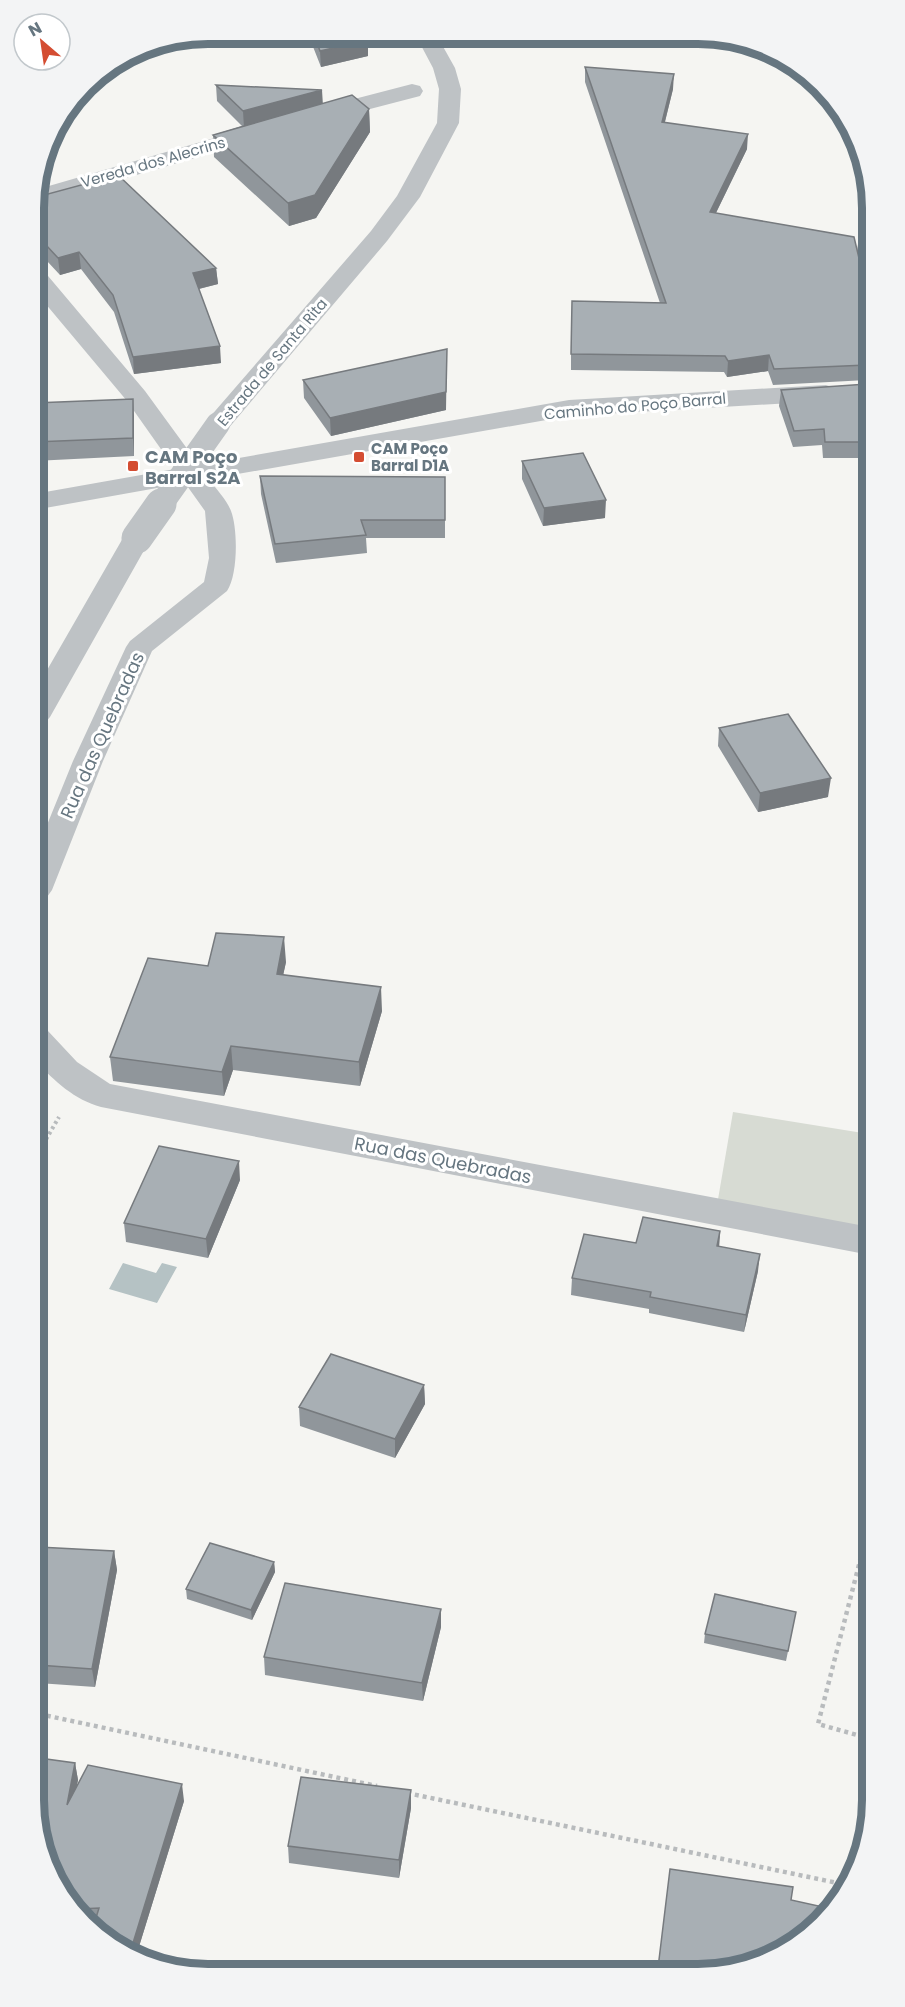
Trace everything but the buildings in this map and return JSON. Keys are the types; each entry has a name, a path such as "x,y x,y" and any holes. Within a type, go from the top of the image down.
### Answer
{"street":[{"name":"Estrada de Santa Rita","path":"44,701 137,538 218,424 379,236 408,197 448,123 450,89 444,68 430,43"},
{"path":"304,120 412,91"},
{"name":"Vereda dos Alecrins","path":"44,194 281,126"},
{"path":"44,287 136,396 193,476"},
{"name":"Caminho do Poço Barral","path":"44,500 193,476 569,408 846,392"},
{"name":"Rua das Quebradas","path":"44,871 88,761 140,647 218,585 223,558 218,511 193,476"},
{"name":"Rua das Quebradas","path":"43,1047 65,1071 101,1095 861,1239"}],"path":[{"path":"861,1556 818,1724 861,1736"},
{"path":"43,1715 385,1788"},
{"path":"397,1790 839,1883"}],"shaded area":[{"path":"733,1112 861,1133 861,1239 716,1211"},
{"path":"123,1263 156,1273 162,1263 177,1267 157,1303 109,1289"}],"place":[{"name":"CAM Poço Barral D1A","path":"359,457"},
{"name":"CAM Poço Barral S2A","path":"133,466"}]}
